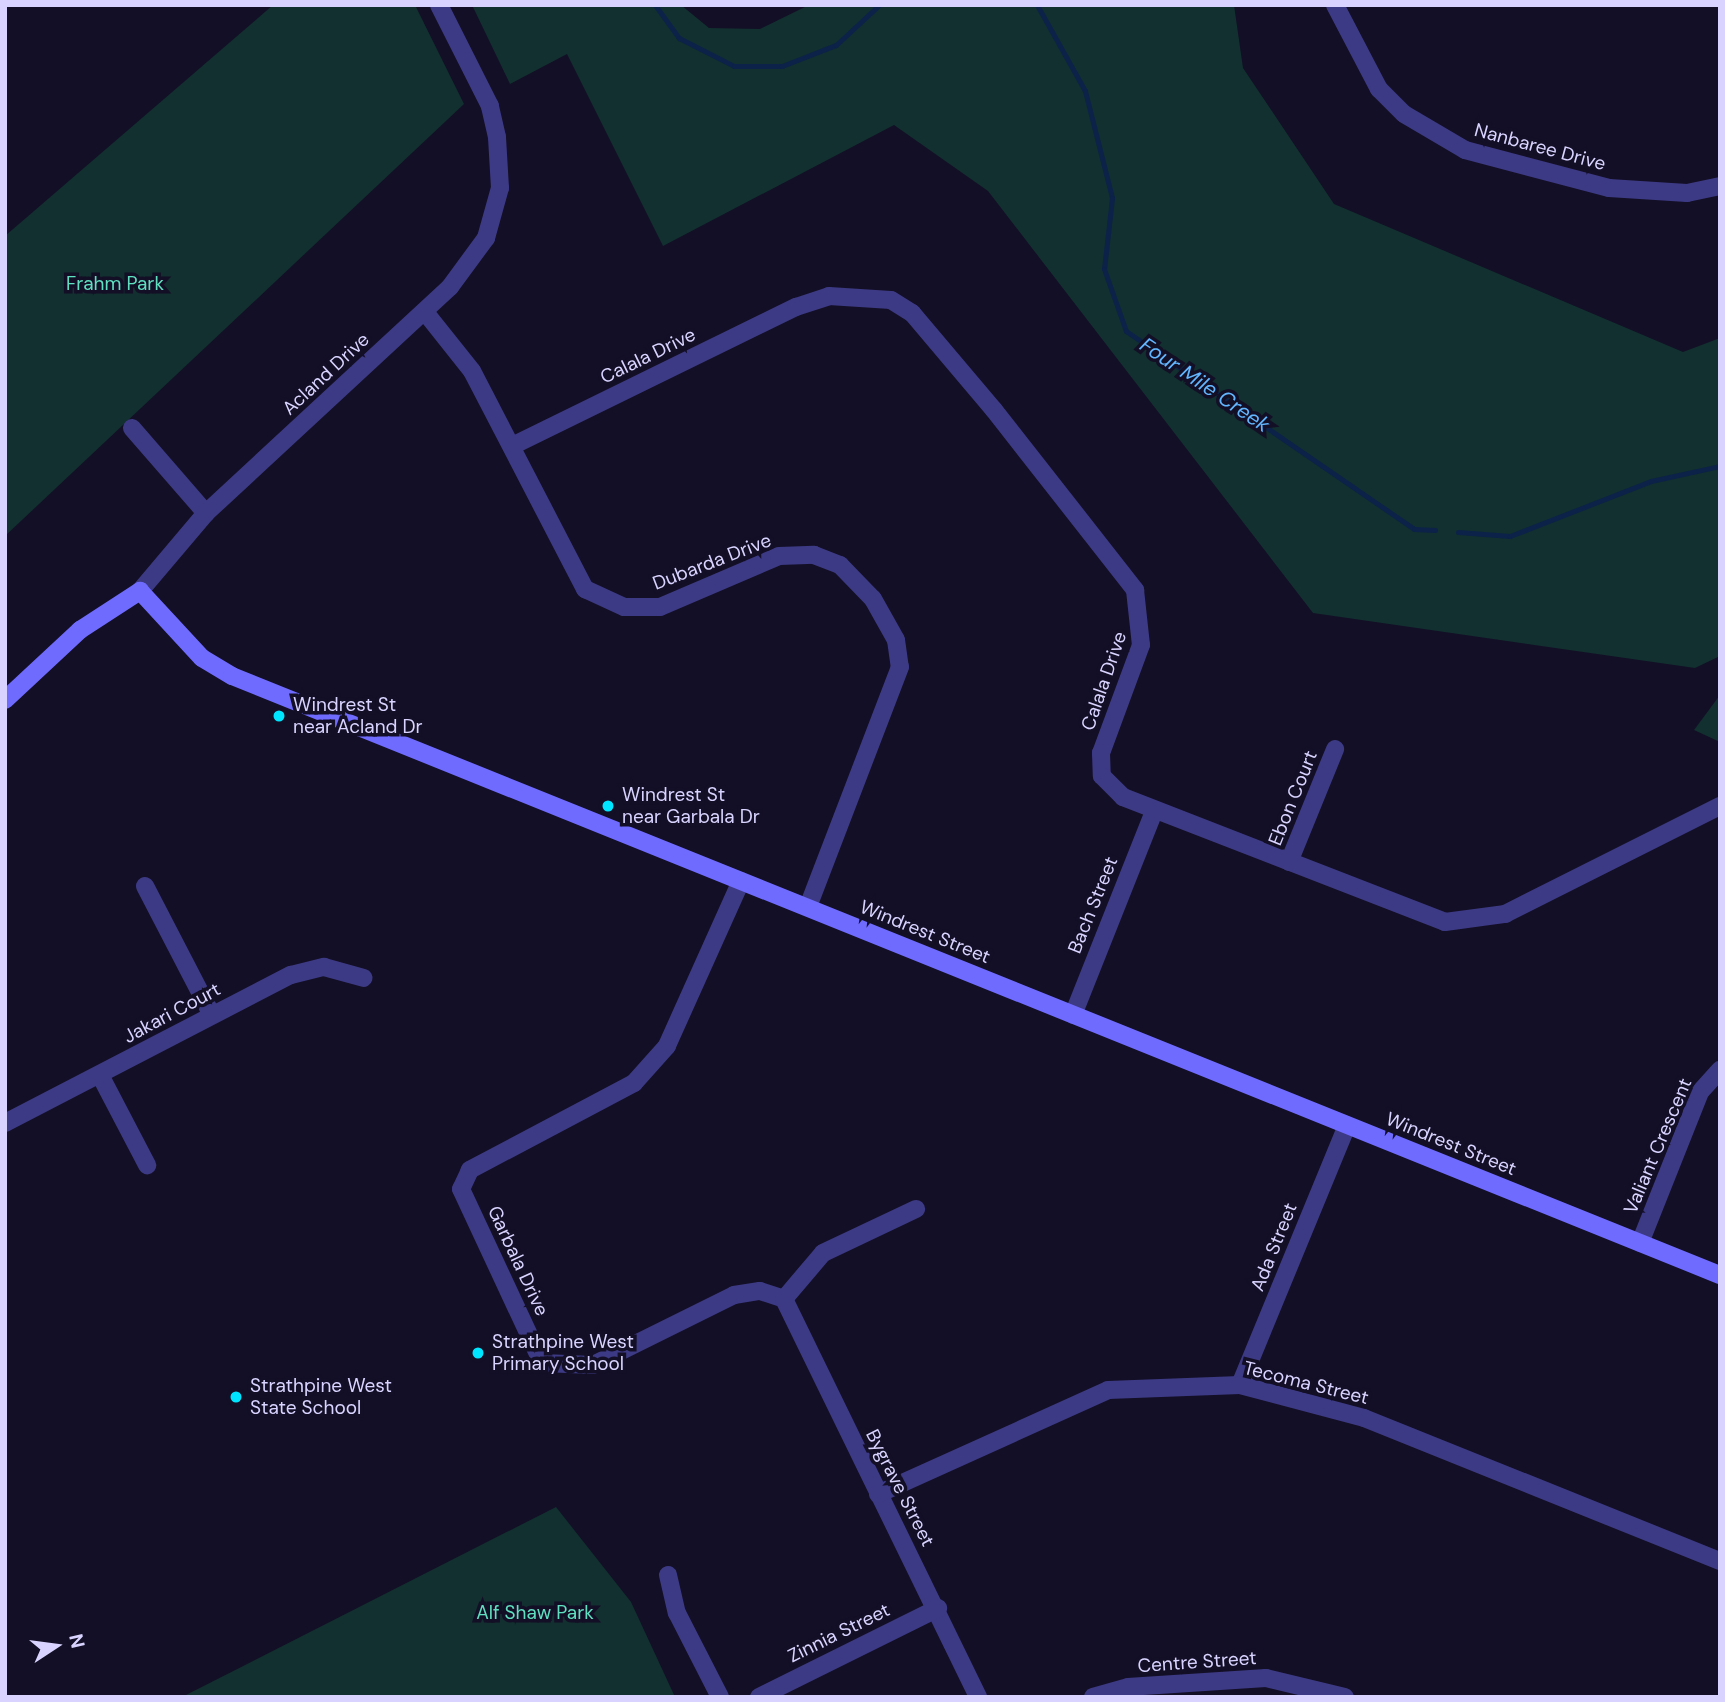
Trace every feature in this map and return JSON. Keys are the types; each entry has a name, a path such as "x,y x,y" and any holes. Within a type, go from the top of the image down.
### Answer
{"street":[{"name":"Acland Drive","path":"5,700 80,630 140,591 206,513 425,312 479,250 500,188 490,106 439,5"},
{"name":"Nanbaree Drive","path":"1335,5 1379,89 1422,127 1465,150 1609,188 1687,193 1720,186"},
{"name":"Calala Drive","path":"514,445 796,307 829,296 891,300 912,313 994,410 1135,590 1144,628 1101,753 1102,776 1123,797 1420,916 1475,920 1505,914 1720,806"},
{"name":"Dubarda Drive","path":"425,312 472,370 514,445 585,589 624,607 660,607 779,556 814,555 840,565 873,599 896,640 900,667 807,907"},
{"path":"132,428 206,513"},
{"name":"Windrest Street","path":"140,591 202,658 232,676 1720,1275"},
{"name":"Ebon Court","path":"1289,862 1335,749"},
{"name":"Bach Street","path":"1073,1015 1154,811"},
{"name":"Garbala Drive","path":"741,881 667,1046 634,1083 470,1170 461,1189 542,1363 565,1368 593,1365 734,1295 760,1291 784,1298"},
{"path":"145,886 212,1016"},
{"name":"Jakari Court","path":"5,1123 212,1016 313,970 364,978"},
{"name":"Valiant Crescent","path":"1640,1242 1700,1092 1720,1070"},
{"path":"100,1075 147,1165"},
{"name":"Ada Street","path":"1240,1385 1347,1125"},
{"path":"784,1298 823,1252 916,1209"},
{"name":"Bygrave Street","path":"784,1298 878,1494 938,1608 978,1697"},
{"name":"Tecoma Street","path":"878,1494 1108,1390 1240,1385 1364,1418 1720,1561"},
{"path":"668,1575 677,1613 720,1697"},
{"name":"Zinnia Street","path":"759,1697 938,1608"},
{"name":"Centre Street","path":"1093,1697 1128,1687 1266,1678 1345,1697"}],"green space":[{"name":"Frahm Park","path":"273,5 415,5 464,104 5,536 5,236"},
{"path":"472,5 681,5 709,28 760,29 809,5 1234,5 1243,68 1334,204 1683,352 1720,338 1720,656 1695,668 1313,613 988,191 894,125 663,246 567,54 510,84"},
{"path":"1720,695 1720,742 1694,730"},
{"name":"Alf Shaw Park","path":"556,1507 631,1602 675,1697 182,1697"}],"waterway":[{"name":"Four Mile Creek","path":"655,5 679,38 734,66 782,66 836,45 879,5"},
{"name":"Four Mile Creek","path":"1037,5 1085,91 1112,198 1104,269 1126,331 1414,529 1435,530"},
{"name":"Four Mile Creek","path":"1458,532 1510,536 1651,481 1720,466"}],"place":[{"name":"Windrest St near Acland Dr","path":"279,716"},
{"name":"Windrest St near Garbala Dr","path":"608,806"},
{"name":"Strathpine West Primary School","path":"478,1353"},
{"name":"Strathpine West State School","path":"236,1397"}]}
